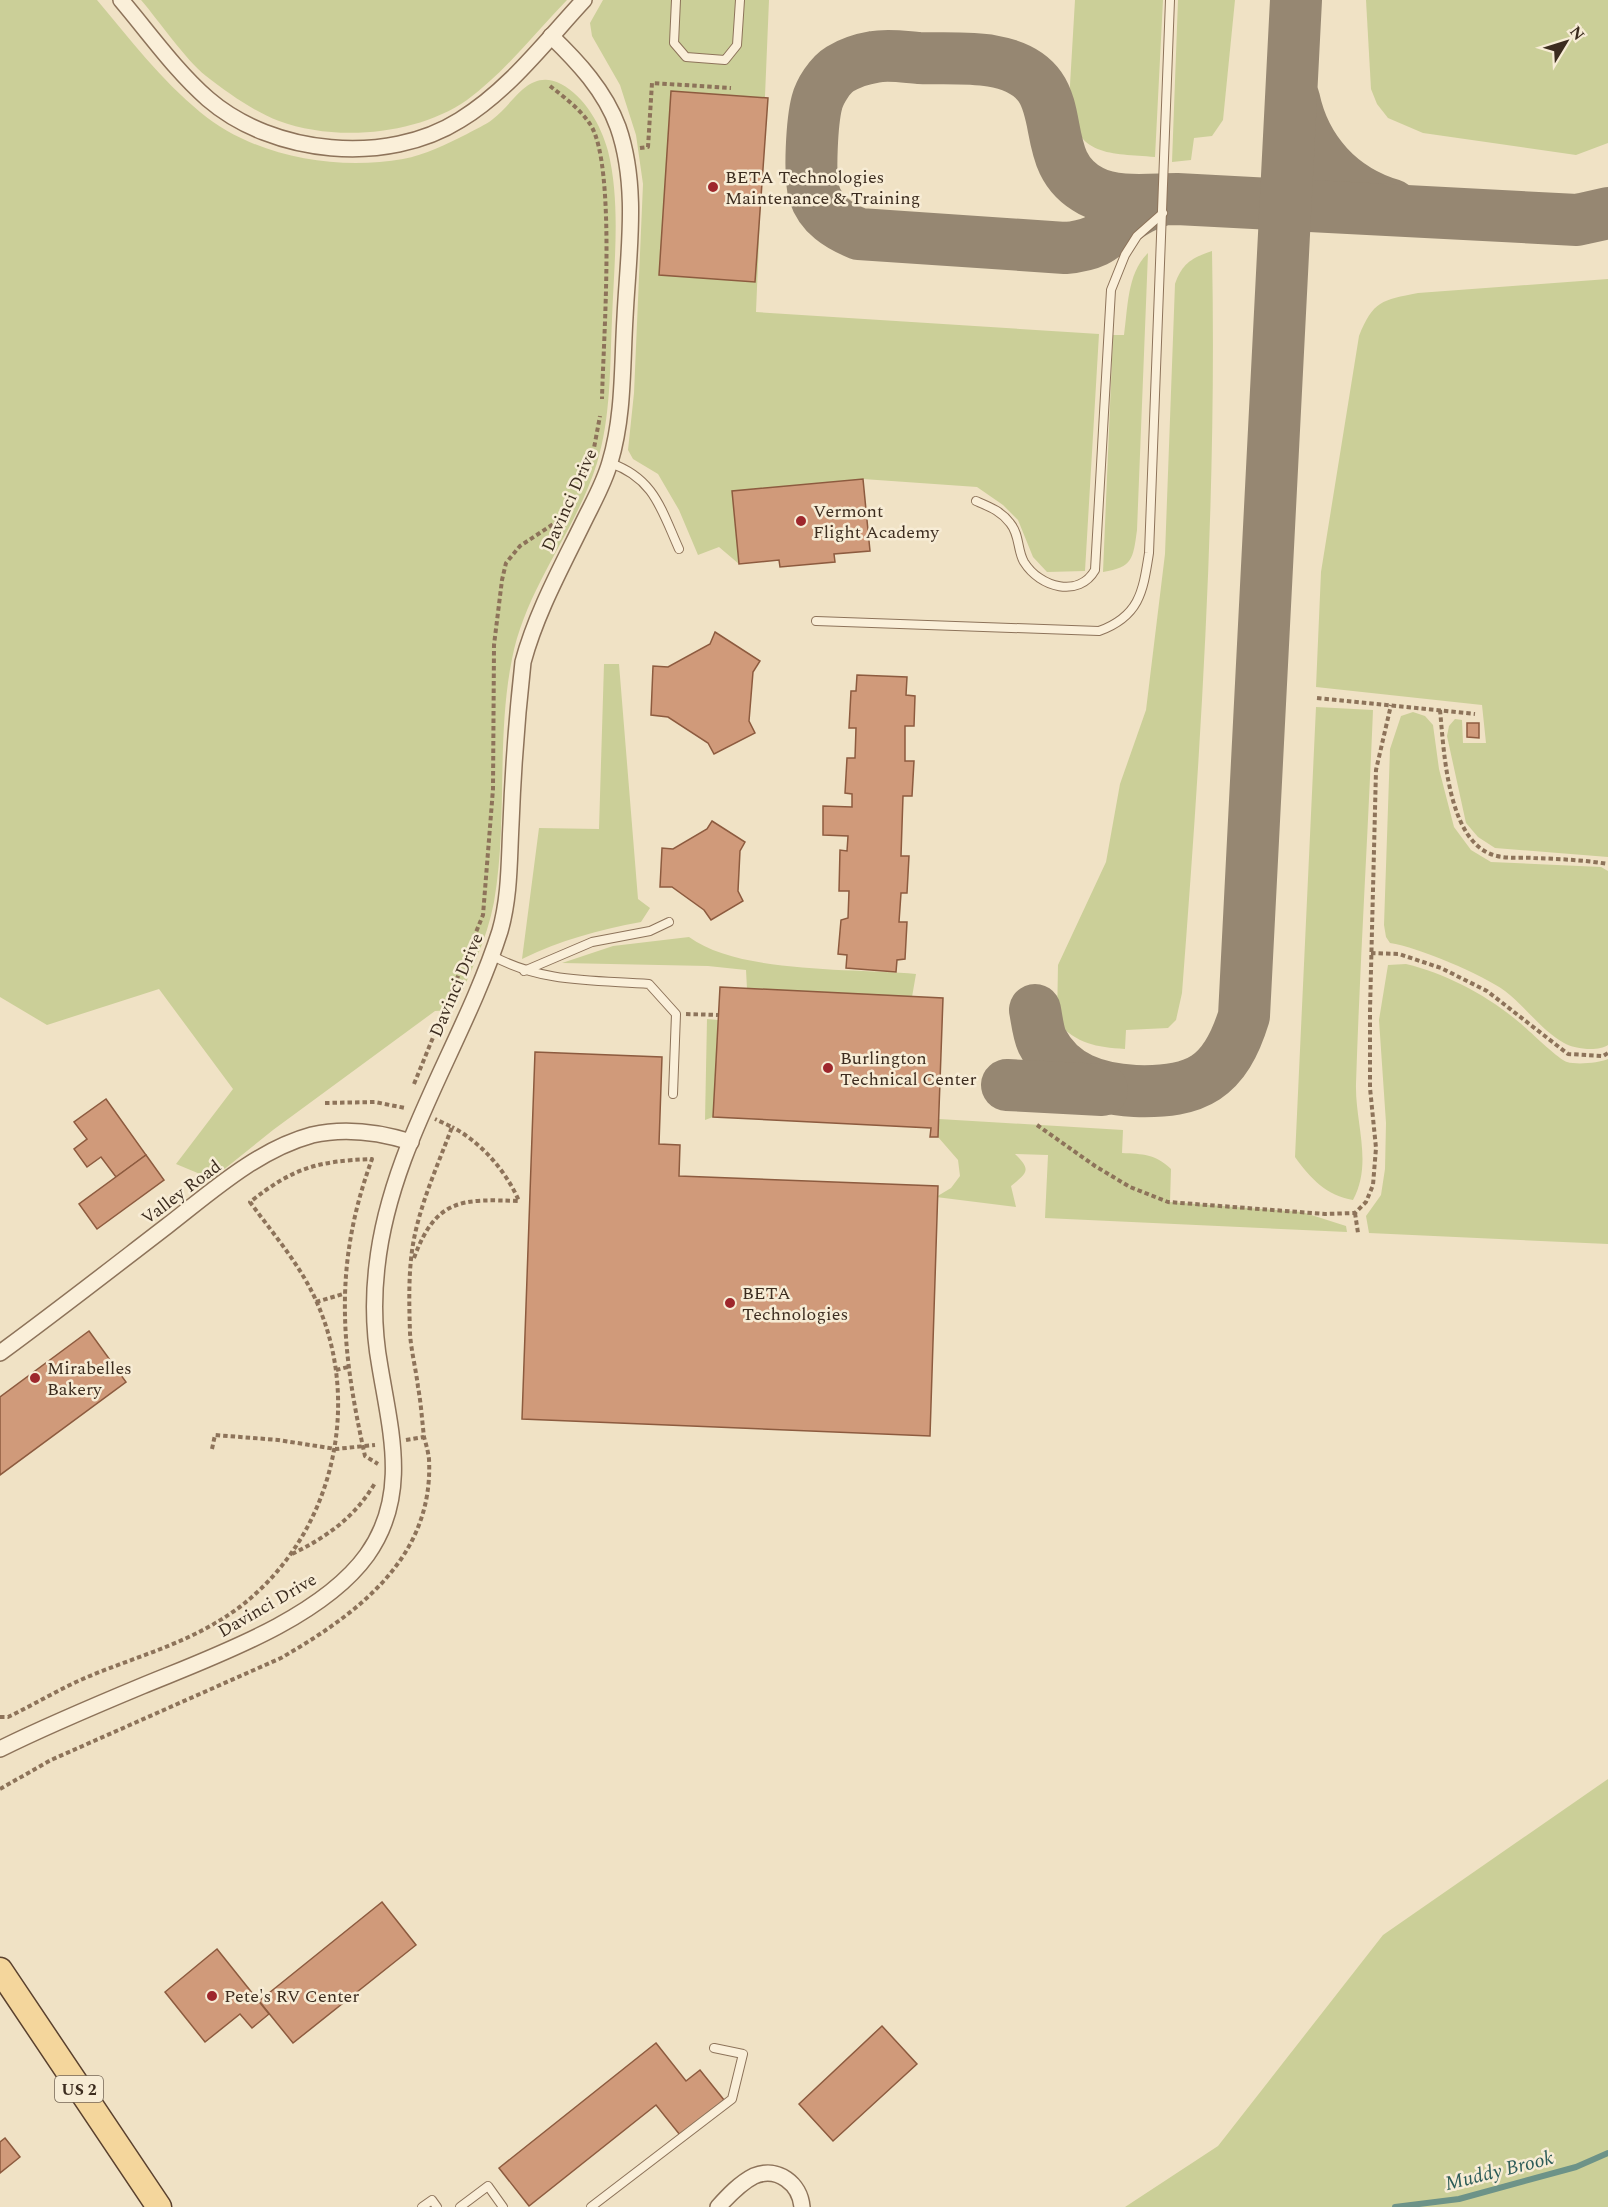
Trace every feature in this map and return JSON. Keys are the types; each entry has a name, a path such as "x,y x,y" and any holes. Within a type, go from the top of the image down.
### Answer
{"main road":[{"name":"US 2","path":"0,1970 159,2207"}],"street":[{"path":"121,0 183,75 224,111 272,136 330,148 396,144 459,121 506,85 584,0"},
{"name":"Davinci Drive","path":"0,1749 77,1713 249,1641 291,1617 335,1587 367,1555 387,1516 396,1475 394,1441 380,1365 376,1287 382,1236 411,1142 491,956 500,929 508,889 523,662 532,628 610,463 621,394 629,184 624,150 617,125 604,100 588,76 551,36"},
{"name":"Valley Road","path":"0,1353 209,1194 267,1154 314,1135 340,1131 387,1134 411,1142"},
{"path":"718,2207 734,2190 755,2176 776,2173 791,2181 801,2196 802,2207"}],"lane":[{"path":"676,0 674,43 686,57 725,60 737,45 740,0"},
{"path":"816,621 1099,631 1128,615 1143,587 1149,553 1170,0"},
{"path":"976,501 998,510 1011,524 1020,540 1023,560 1035,575 1059,588 1082,586 1090,579 1095,570 1111,290 1125,255 1137,236 1163,213"},
{"path":"610,463 638,475 649,487 679,549"},
{"path":"524,971 592,942 650,930 669,922"},
{"path":"491,956 524,971 545,977 649,984 676,1014 673,1094"},
{"path":"591,2207 732,2099 742,2054 714,2048"},
{"path":"460,2207 488,2187 503,2207"},
{"path":"422,2207 432,2200 437,2207"}],"path":[{"path":"601,158 624,150 648,147 652,83 731,88"},
{"path":"550,86 568,100 591,125 601,158 605,216 602,407 594,448 577,494"},
{"path":"413,1087 483,915 493,789 495,645 506,563 520,546 561,519 573,502"},
{"path":"1317,698 1475,714"},
{"path":"1037,1125 1095,1166 1130,1186 1168,1202 1325,1214 1355,1213 1366,1202 1373,1185 1376,1148 1371,1088 1371,953 1376,770 1391,705"},
{"path":"1440,710 1446,765 1458,816 1474,843 1496,856 1586,860 1608,864"},
{"path":"1371,953 1399,954 1441,968 1487,991 1568,1054 1603,1056 1608,1053"},
{"path":"676,1014 718,1015"},
{"path":"405,1108 409,1098"},
{"path":"325,1103 375,1102 423,1114 452,1126 490,1158 509,1179 519,1201 473,1199 453,1206 437,1216 422,1237 412,1263"},
{"path":"0,1789 72,1750 261,1668 315,1638 351,1612 393,1573 420,1521 427,1492 429,1458 410,1335 412,1263 415,1236 426,1196 452,1126"},
{"path":"0,1717 8,1717 77,1682 187,1639 235,1610 258,1592 292,1554 314,1517 336,1449 339,1393 324,1320 316,1302 294,1264 250,1202 277,1181 311,1166 341,1160 372,1159 352,1224 343,1294 348,1367 362,1447 364,1456 382,1466 379,1473"},
{"path":"1355,1213 1358,1233"},
{"path":"316,1302 343,1294"},
{"path":"336,1370 348,1367"},
{"path":"212,1449 215,1435 278,1440 336,1449 424,1437"},
{"path":"292,1554 318,1542 337,1528 366,1498 377,1480"}],"green space":[{"path":"0,0 97,0 159,73 186,100 221,127 270,150 297,157 351,163 411,157 444,145 484,125 501,112 523,89 540,80 550,80 570,90 585,104 605,141 612,171 616,213 615,256 609,391 602,446 588,488 528,608 512,659 504,719 498,872 491,916 477,957 454,1010 435,1011 273,1130 212,1179 176,1164 233,1089 159,989 47,1025 0,997"},
{"path":"141,0 567,0 506,65 467,100 447,112 401,128 350,133 301,128 269,117 241,101 198,68"},
{"path":"603,0 769,0 756,312 1099,334 1085,571 1047,572 1033,557 1018,520 1003,505 977,487 863,479 739,564 719,547 698,555 679,510 658,474 633,459 628,450 634,393 643,184 636,135 620,85 592,36 590,23"},
{"path":"1075,0 1163,0 1155,157 1110,153 1087,143 1079,134 1069,102"},
{"path":"1178,0 1235,0 1223,120 1212,136 1194,138 1191,160 1172,162"},
{"path":"1366,0 1608,0 1608,143 1576,155 1423,133 1388,118 1377,104 1371,89"},
{"path":"1212,251 1210,530 1201,715 1182,993 1176,1020 1168,1028 1126,1030 1125,1049 1105,1047 1080,1040 1057,1022 1058,965 1106,862 1120,784 1146,710 1165,554 1175,284 1188,263"},
{"path":"1148,253 1136,540 1130,560 1126,564 1103,572 1113,335 1124,335 1132,281 1141,261"},
{"path":"1608,279 1608,857 1495,848 1478,837 1466,823 1447,736 1449,726 1455,719 1462,720 1463,743 1486,743 1482,705 1316,687 1321,572 1359,336 1374,309 1387,300 1406,295"},
{"path":"604,664 619,664 638,899 650,908 641,922 580,936 522,959 539,828 599,829"},
{"path":"1316,707 1373,710 1356,1084 1362,1143 1362,1172 1353,1200 1335,1195 1320,1185 1295,1157"},
{"path":"1413,712 1425,716 1433,725 1439,769 1454,827 1471,850 1491,862 1601,867 1608,871 1608,1045 1586,1049 1564,1043 1548,1032 1513,997 1495,985 1433,956 1390,943 1386,937 1384,925 1390,749 1401,716"},
{"path":"689,937 711,949 737,958 766,963 916,974 912,997 747,989 746,970 708,966 562,963 613,946"},
{"path":"1406,964 1451,980 1494,1003 1567,1062 1588,1063 1608,1059 1608,1244 1369,1233 1366,1216 1381,1195 1385,1169 1386,1123 1379,1020 1388,965"},
{"path":"707,1019 718,1020 713,1117 705,1120"},
{"path":"939,1119 1123,1130 1122,1153 1148,1156 1160,1160 1171,1169 1170,1202 1302,1212 1346,1226 1347,1232 1045,1218 1048,1155 1015,1154 1025,1168 1021,1178 1011,1186 1016,1207 936,1197 951,1188 960,1176 958,1160 938,1137"},
{"path":"1608,1779 1608,2207 1125,2207 1218,2146 1383,1935"}],"building":[{"name":"BETA Technologies Maintenance & Training","path":"671,91 768,98 755,282 659,275"},
{"name":"Vermont Flight Academy","path":"863,479 870,551 834,554 835,562 780,567 779,560 739,564 732,491"},
{"path":"715,632 760,661 753,672 749,721 755,733 714,754 708,743 668,717 651,715 653,666 668,667 710,644"},
{"path":"857,675 907,677 906,695 915,696 914,726 905,726 905,761 914,761 912,796 903,796 901,856 909,856 907,893 901,893 899,922 907,922 905,959 897,960 896,972 846,968 847,955 838,954 841,920 848,918 849,891 839,891 840,850 847,851 848,836 823,835 823,806 852,807 852,794 845,793 847,758 855,758 856,728 849,728 851,691 856,691"},
{"path":"1467,723 1479,723 1479,738 1467,737"},
{"path":"712,821 745,842 740,851 738,891 743,901 711,920 704,910 672,887 660,887 662,848 673,849 707,829"},
{"name":"Burlington Technical Center","path":"720,987 943,998 938,1137 930,1137 931,1128 713,1117"},
{"name":"BETA Technologies","path":"535,1052 662,1057 659,1144 680,1145 679,1176 938,1186 930,1436 522,1419"},
{"path":"106,1099 146,1155 116,1177 101,1157 87,1167 74,1149 87,1139 74,1122"},
{"path":"146,1155 164,1180 97,1229 79,1204"},
{"path":"89,1331 126,1382 0,1475 0,1397"},
{"path":"382,1902 416,1945 293,2043 259,2001"},
{"name":"Pete's RV Center","path":"217,1949 269,2014 252,2028 240,2014 205,2042 165,1992"},
{"path":"882,2026 917,2064 833,2141 799,2104"},
{"path":"656,2043 686,2081 700,2070 724,2100 680,2135 656,2105 529,2206 499,2168"},
{"path":"5,2138 20,2157 0,2173 0,2142"}],"waterway":[{"name":"Muddy Brook","path":"1395,2207 1459,2199 1576,2167 1608,2153"}],"taxiway":[{"path":"1035,1010 1042,1041 1050,1054 1070,1073 1107,1088 1135,1091 1176,1089 1206,1078 1218,1068 1228,1054 1244,1016 1296,0"},
{"path":"1164,199 1161,200 1154,202 1127,217 1091,243 1065,248 859,234 826,214 814,193 812,148 817,102 820,93 836,72 865,59 891,56 992,61 1020,70 1037,83 1047,100 1061,159 1072,176 1091,191 1111,198 1177,199 1577,220 1608,213"},
{"path":"1294,99 1307,135 1328,166 1341,179 1357,189 1392,205"},
{"path":"1007,1085 1102,1090"}],"place":[{"name":"BETA Technologies Maintenance & Training","path":"713,187"},
{"name":"Vermont Flight Academy","path":"801,521"},
{"name":"Burlington Technical Center","path":"828,1068"},
{"name":"BETA Technologies","path":"730,1303"},
{"name":"Mirabelles Bakery","path":"35,1378"},
{"name":"Pete's RV Center","path":"212,1996"}]}
